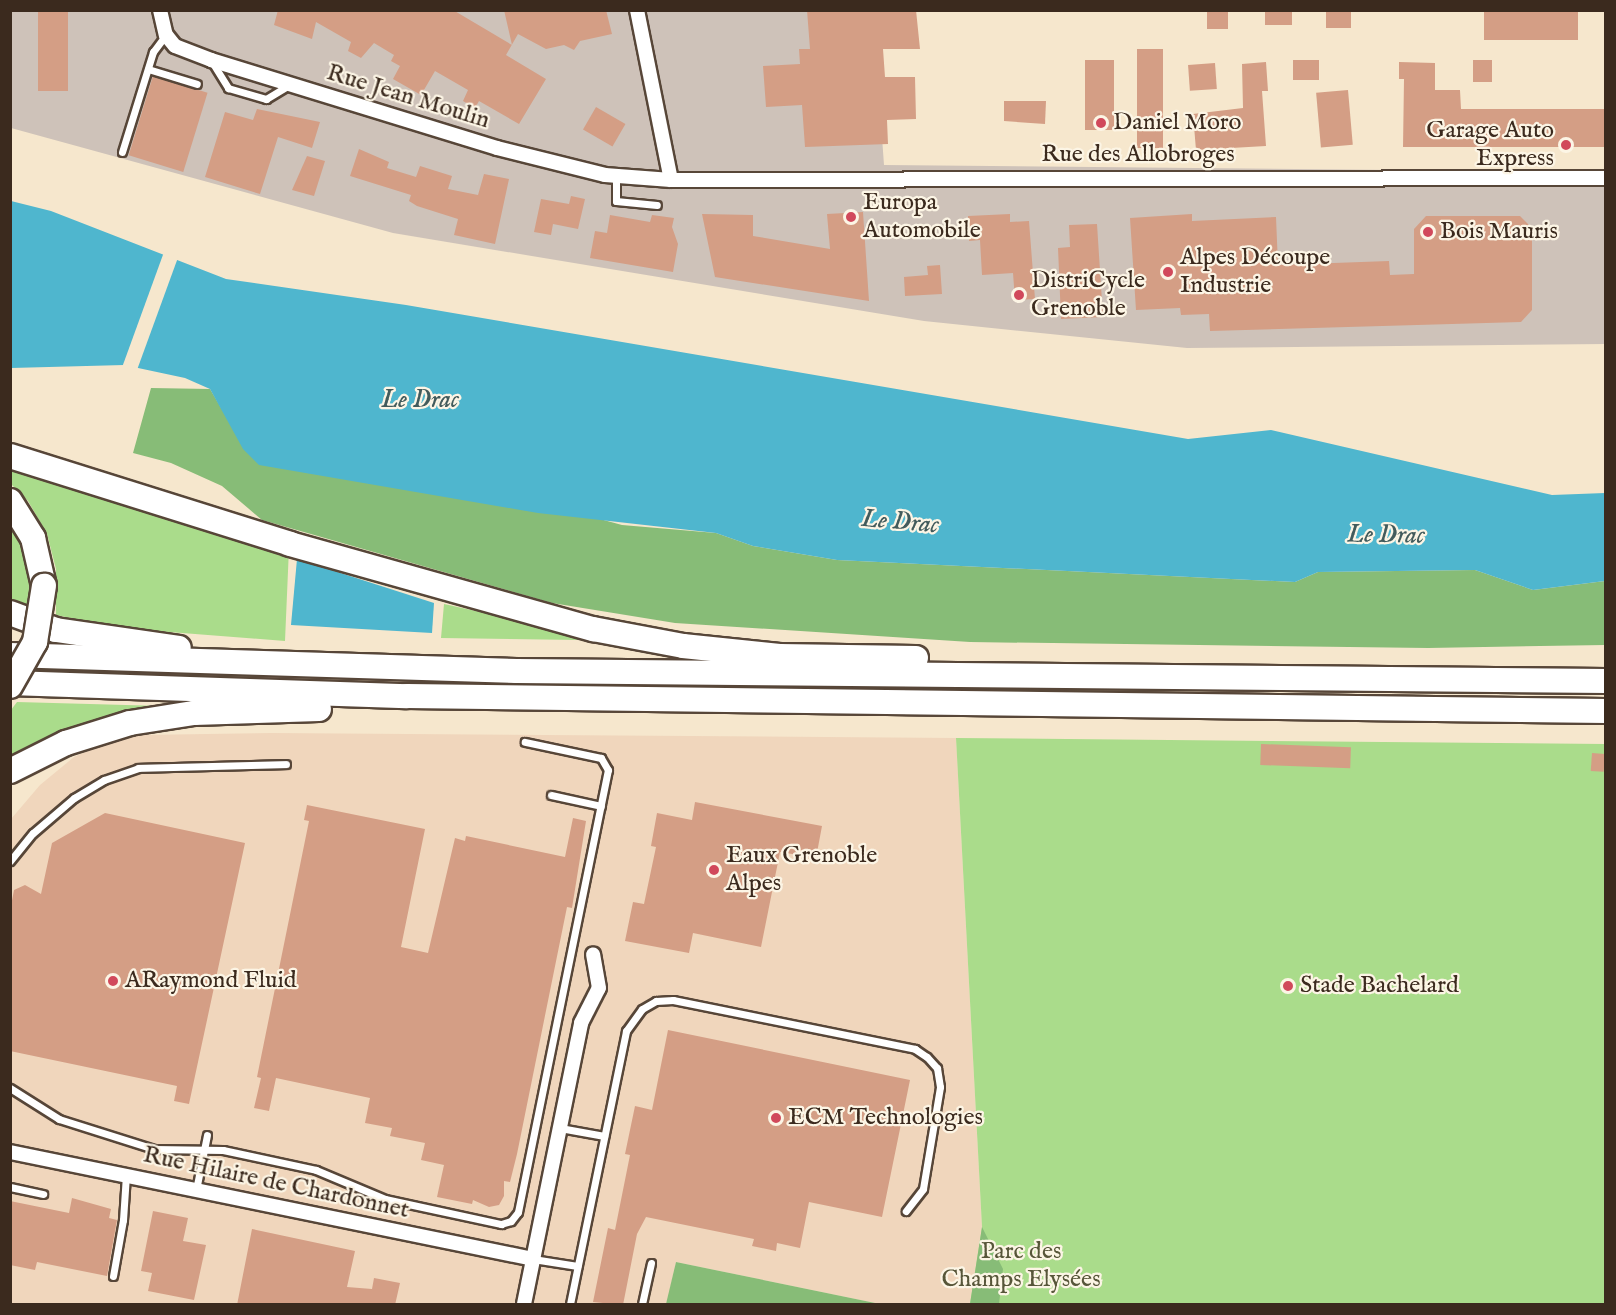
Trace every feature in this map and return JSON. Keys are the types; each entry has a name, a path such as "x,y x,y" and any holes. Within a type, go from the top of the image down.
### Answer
{"highway":[{"path":"10,456 458,594 640,639 779,656 954,659 1068,674"},
{"path":"10,501 33,538 44,586 35,642 10,685 407,696 1605,711"},
{"path":"10,613 87,636 337,664"},
{"path":"10,655 517,671 1068,674 1605,681"},
{"path":"10,771 75,740 153,718 213,711 365,708 407,696"}],"street":[{"path":"160,10 166,35"},
{"path":"637,10 671,180"},
{"name":"Rue Jean Moulin","path":"166,35 176,46 211,60 496,148 616,176 671,180"},
{"name":"Rue des Allobroges","path":"671,180 1605,178"},
{"path":"524,1305 581,1023 598,988 593,955"},
{"name":"Rue Hilaire de Chardonnet","path":"10,1152 533,1259"}],"lane":[{"path":"122,152 148,69 166,35"},
{"path":"211,60 228,88 266,99 290,84"},
{"path":"148,69 198,84"},
{"path":"616,176 616,201 657,205"},
{"path":"10,1088 59,1119 154,1149 205,1152 223,1150 316,1170 385,1199 501,1224 511,1221 518,1212 601,806 607,763 525,742"},
{"path":"10,861 33,833 74,798 116,776 138,768 286,764"},
{"path":"551,795 601,806"},
{"path":"570,1305 626,1031 642,1009 656,1001 673,1000 915,1049 937,1068 940,1087 923,1189 906,1211"},
{"path":"560,1128 604,1136"},
{"path":"196,1190 207,1135"},
{"path":"113,1276 123,1220 126,1175"},
{"path":"10,1188 43,1194"},
{"path":"533,1259 578,1266"},
{"path":"642,1305 651,1263"}],"shaded area":[{"path":"10,11 873,11 884,165 1605,172 1605,344 1187,348 924,321 393,233 11,128"},
{"path":"272,733 956,738 982,1227 970,1304 880,1304 676,1262 667,1304 11,1304 11,819 40,785 74,757 105,743 142,735"}],"green space":[{"path":"151,388 210,389 227,418 622,525 716,533 753,546 837,560 1295,582 1318,572 1475,570 1533,590 1605,581 1605,645 1428,648 970,642 675,623 552,603 262,520 222,486 171,463 133,453"},
{"path":"10,464 289,548 285,641 118,628 56,615 56,569 47,534 28,501 11,484"},
{"path":"10,514 32,562 33,613 11,605"},
{"path":"444,604 572,632 578,640 441,638"},
{"path":"17,702 162,706 11,762 11,710"},
{"name":"Stade Bachelard","path":"956,738 1605,744 1605,1304 970,1304 982,1227"},
{"path":"982,1227 1003,1269 999,1304 970,1304"},
{"name":"Parc des Champs Elysées","path":"676,1262 880,1304 666,1304"}],"water":[{"name":"Le Drac","path":"11,201 51,211 226,279 406,305 1188,439 1271,430 1552,495 1605,493 1605,581 1533,590 1475,570 1318,572 1295,582 837,560 753,546 716,533 538,513 259,465 243,449 210,389 185,378 124,365 11,368"},
{"path":"297,559 434,603 432,633 291,625"}],"pier":[{"path":"164,252 178,257 136,372 122,367"}],"building":[{"path":"38,10 68,10 68,91 38,91"},
{"path":"278,10 453,10 512,45 506,55 546,79 519,124 479,101 475,108 463,101 468,90 435,71 421,95 393,79 400,66 391,61 394,55 374,43 361,58 348,51 351,42 316,22 312,39 274,25"},
{"path":"504,10 606,10 612,34 580,41 574,50 564,45 546,49 518,34 512,45"},
{"path":"807,10 916,10 920,49 883,49 885,77 915,77 916,119 887,120 888,144 805,147 802,105 766,107 763,66 800,64 799,49 810,49"},
{"path":"1207,10 1228,10 1228,29 1207,29"},
{"path":"1265,10 1292,10 1292,25 1265,25"},
{"path":"1326,10 1351,10 1351,28 1326,28"},
{"path":"1484,10 1578,10 1578,40 1484,40"},
{"path":"1137,49 1163,49 1163,148 1137,148"},
{"path":"1085,60 1114,60 1114,130 1085,130"},
{"path":"1293,60 1319,60 1319,80 1293,80"},
{"path":"1473,60 1492,60 1492,82 1473,82"},
{"path":"1266,62 1268,91 1262,91 1266,146 1196,150 1193,114 1243,108 1242,64"},
{"path":"1399,62 1435,63 1435,90 1460,90 1461,109 1605,109 1605,147 1403,147 1404,79 1399,79"},
{"path":"1215,63 1217,89 1190,91 1188,65"},
{"path":"153,76 208,93 183,172 129,155"},
{"path":"1348,90 1353,145 1321,148 1316,93"},
{"path":"1004,101 1046,101 1045,124 1004,121"},
{"path":"596,107 625,124 612,147 583,130"},
{"path":"257,109 320,122 312,148 278,137 260,194 205,177 225,112 253,120"},
{"path":"359,149 389,162 387,168 416,177 420,166 452,176 448,189 478,195 484,174 509,179 495,244 454,235 458,219 417,206 409,201 411,195 350,176"},
{"path":"307,156 325,161 314,196 292,190"},
{"path":"571,196 585,199 578,229 553,224 551,235 534,232 541,199 569,204"},
{"path":"863,212 869,301 715,277 702,214 753,215 753,236 830,249 827,214"},
{"path":"1010,214 1010,222 1029,221 1035,299 1015,300 1013,273 982,275 980,240 969,241 968,216"},
{"path":"1192,214 1192,221 1276,217 1278,265 1389,261 1390,275 1414,274 1414,229 1426,216 1520,216 1532,228 1532,310 1521,322 1210,331 1209,314 1181,315 1180,308 1136,310 1130,218"},
{"path":"610,215 650,222 652,215 674,218 672,227 678,244 673,272 590,258 595,231 607,233"},
{"path":"1097,224 1103,317 1061,319 1058,248 1070,247 1069,225"},
{"path":"940,265 942,294 905,296 904,277 928,275 927,266"},
{"path":"1261,744 1351,747 1350,768 1260,765"},
{"path":"1592,753 1605,754 1604,772 1591,771"},
{"name":"Eaux Grenoble Alpes","path":"695,802 822,826 816,858 780,852 761,947 693,933 689,953 625,941 633,902 644,904 656,847 651,846 657,813 692,820"},
{"path":"307,805 425,829 401,947 428,953 455,838 465,841 466,836 565,857 573,818 586,821 572,908 567,907 517,1154 510,1182 504,1181 504,1196 499,1205 489,1207 473,1200 472,1204 437,1197 444,1165 421,1160 425,1143 390,1136 392,1128 365,1123 370,1098 276,1078 269,1111 254,1108 261,1078 257,1077 309,821 304,820"},
{"name":"ARaymond Fluid","path":"105,813 245,843 189,1104 174,1101 177,1086 10,1051 10,911 14,890 25,885 41,894 52,843"},
{"name":"ECM Technologies","path":"668,1030 910,1080 882,1217 809,1202 800,1248 777,1243 776,1251 752,1246 754,1239 646,1217 637,1234 623,1305 593,1302 608,1228 615,1230 630,1155 625,1154 635,1106 652,1110"},
{"path":"72,1198 111,1209 109,1218 117,1220 107,1276 37,1262 35,1270 10,1265 10,1201 69,1213"},
{"path":"153,1211 188,1218 183,1241 206,1245 194,1300 148,1291 152,1273 141,1271"},
{"path":"252,1229 355,1251 347,1287 372,1289 374,1278 400,1283 395,1305 237,1305"}],"place":[{"name":"Daniel Moro","path":"1101,123"},
{"name":"Garage Auto Express","path":"1566,145"},
{"name":"Europa Automobile","path":"851,217"},
{"name":"Bois Mauris","path":"1428,232"},
{"name":"Alpes Découpe Industrie","path":"1168,272"},
{"name":"DistriCycle Grenoble","path":"1019,295"},
{"name":"Eaux Grenoble Alpes","path":"714,870"},
{"name":"ARaymond Fluid","path":"113,981"},
{"name":"Stade Bachelard","path":"1288,986"},
{"name":"ECM Technologies","path":"776,1118"}]}
